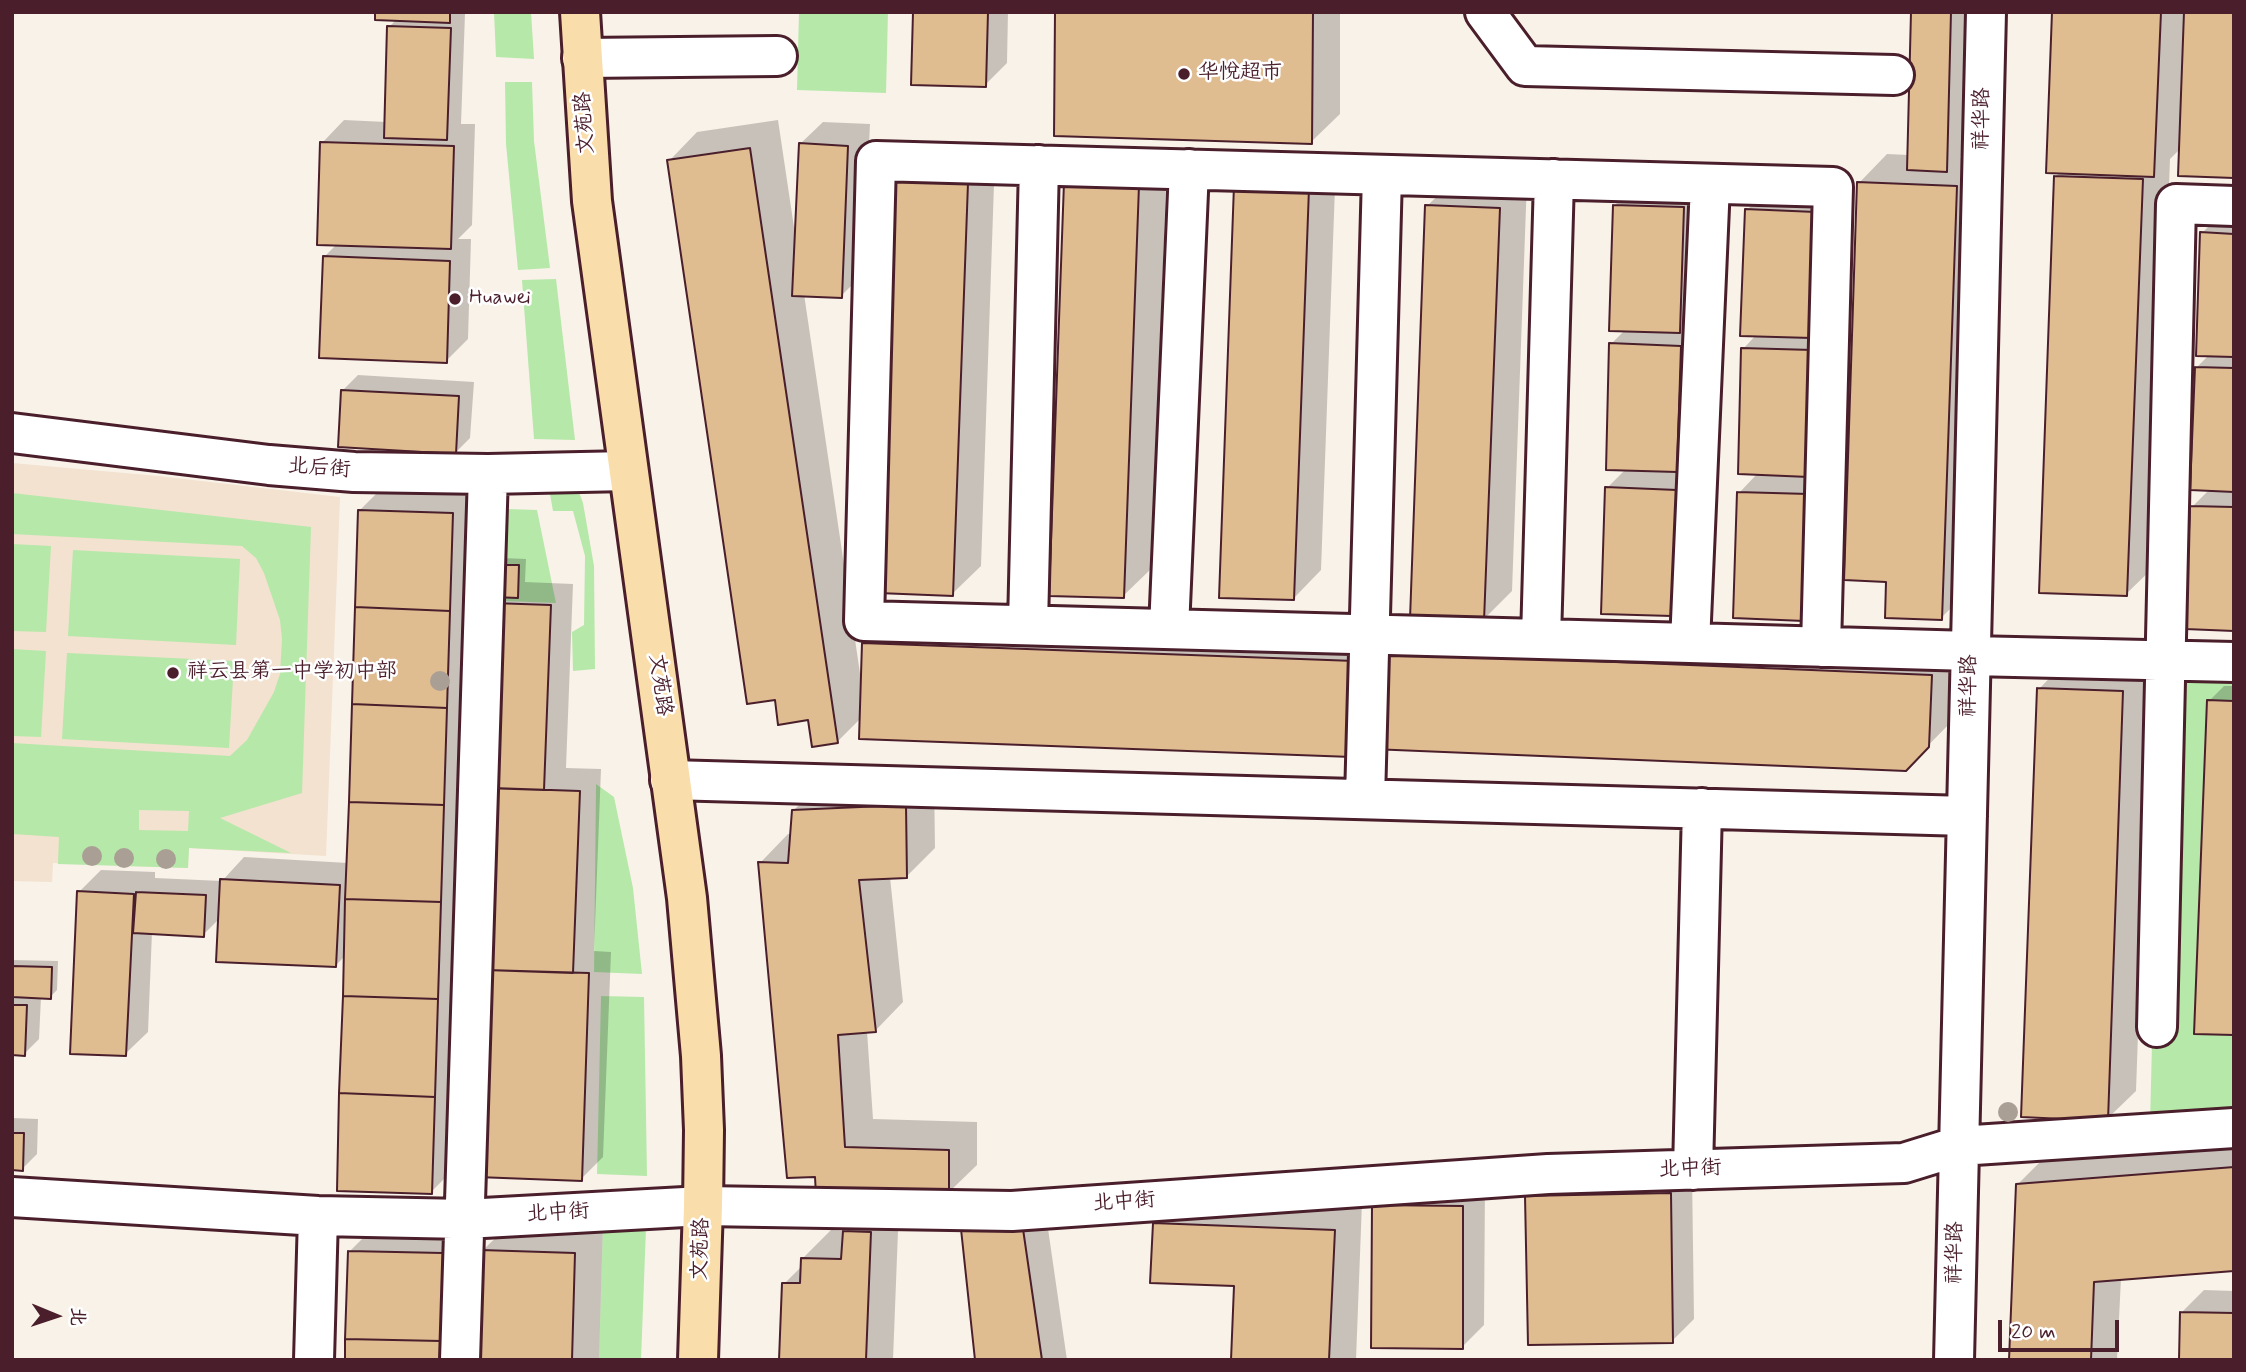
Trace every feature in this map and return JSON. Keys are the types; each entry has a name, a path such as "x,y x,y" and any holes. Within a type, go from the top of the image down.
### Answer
{"main road":[{"name":"文苑路","path":"580,12 592,201 687,898 701,1056 704,1130 698,1360"}],"street":[{"path":"1485,12 1525,66 1894,75"},
{"name":"祥华路","path":"1954,1360 1986,12"},
{"path":"582,58 777,56"},
{"path":"1821,647 1833,187 876,161 864,621 1690,643 2234,662"},
{"path":"1028,625 1039,165"},
{"path":"1169,629 1189,169"},
{"path":"1365,799 1382,175"},
{"path":"1541,639 1553,179"},
{"path":"1690,643 1710,184"},
{"path":"2157,1027 2176,204 2234,206"},
{"name":"北后街","path":"12,433 269,466 488,474 628,471"},
{"path":"460,1360 488,474"},
{"path":"670,780 1967,816"},
{"path":"1693,1170 1702,808"},
{"name":"北中街","path":"12,1197 318,1216 465,1219 703,1206 1012,1211 1548,1174 1904,1163 1959,1146 2234,1128"},
{"path":"314,1360 318,1216"}],"shaded area":[{"name":"祥云县第一中学初中部","path":"12,463 158,476 340,497 326,856 189,848 188,868 53,863 52,882 12,881"}],"green space":[{"path":"494,12 531,12 534,59 496,57"},
{"path":"799,12 888,12 886,93 797,90"},
{"path":"505,82 532,82 534,141 550,268 518,270 506,144"},
{"path":"556,279 575,440 534,439 522,280"},
{"path":"548,483 576,484 583,503 594,566 595,669 573,671 572,632 584,625 585,556 573,511 553,511"},
{"path":"12,493 311,527 302,793 220,818 291,853 189,848 188,868 58,864 59,837 12,834 12,743 230,756 247,740 274,692 280,674 282,639 280,620 264,573 256,558 242,546 12,534","holes":["139,810 189,811 188,831 139,830"]},
{"path":"507,509 537,510 556,603 505,601"},
{"path":"12,544 51,546 46,632 12,631"},
{"path":"73,550 240,559 236,645 68,636"},
{"path":"12,649 46,651 41,737 12,736"},
{"path":"67,653 234,661 229,748 62,739"},
{"path":"2184,678 2234,680 2234,1117 2150,1125 2152,1043"},
{"path":"596,784 614,797 633,888 642,974 594,972"},
{"path":"601,996 644,997 647,1176 597,1174"},
{"path":"603,1227 646,1228 641,1360 599,1360"}],"building":[{"path":"375,12 450,12 450,23 375,20"},
{"path":"913,12 988,12 986,87 911,85"},
{"name":"华悦超市","path":"1055,12 1313,12 1312,144 1054,136"},
{"path":"1911,12 1951,12 1947,172 1907,170"},
{"path":"2052,12 2161,12 2154,177 2046,173"},
{"path":"2184,12 2234,12 2234,178 2178,176"},
{"path":"387,26 451,28 447,140 384,138"},
{"path":"320,142 454,146 451,249 317,245"},
{"path":"799,143 848,146 842,298 792,296"},
{"path":"750,148 838,743 812,747 808,720 778,725 775,700 747,704 667,160"},
{"path":"2054,176 2143,179 2127,596 2039,593"},
{"path":"893,180 968,183 953,596 878,593"},
{"path":"1064,182 1139,185 1124,598 1049,596"},
{"path":"1857,182 1957,186 1942,620 1885,618 1886,582 1844,580"},
{"path":"1234,185 1309,188 1294,600 1219,598"},
{"path":"1425,205 1500,208 1484,621 1410,619"},
{"path":"1613,205 1684,207 1680,333 1609,331"},
{"path":"1745,209 1816,212 1812,338 1740,336"},
{"path":"2200,232 2234,234 2234,357 2196,356"},
{"path":"323,256 450,261 447,363 319,358"},
{"path":"1609,343 1681,346 1677,472 1606,470"},
{"path":"1741,348 1813,350 1809,477 1738,474"},
{"path":"2195,367 2234,368 2234,492 2190,490"},
{"path":"341,390 459,396 456,454 338,447"},
{"path":"1605,487 1677,490 1672,616 1601,614"},
{"path":"1737,492 1809,494 1804,621 1733,618"},
{"path":"2190,506 2234,507 2234,631 2185,629"},
{"path":"358,510 453,513 450,611 355,607"},
{"path":"494,565 519,565 518,598 493,597"},
{"path":"492,603 551,605 544,790 485,788"},
{"path":"355,607 450,611 447,708 352,704"},
{"path":"862,643 1355,661 1352,757 859,739"},
{"path":"1375,652 1932,675 1929,747 1906,771 1371,749"},
{"path":"2037,688 2123,691 2108,1121 2021,1117"},
{"path":"2207,700 2234,701 2234,1035 2194,1034"},
{"path":"352,704 447,708 444,805 349,802"},
{"path":"492,788 580,791 573,973 486,970"},
{"path":"349,802 444,805 441,902 345,899"},
{"path":"906,805 907,878 859,880 876,1032 838,1035 845,1147 949,1150 949,1195 816,1195 815,1177 787,1178 758,862 788,863 792,810"},
{"path":"220,879 340,885 336,967 216,962"},
{"path":"77,891 134,894 126,1056 70,1054"},
{"path":"136,892 206,895 204,937 133,933"},
{"path":"345,899 441,902 438,999 343,996"},
{"path":"12,966 52,967 51,999 12,997"},
{"path":"486,970 589,973 582,1181 477,1177"},
{"path":"343,996 438,999 435,1097 339,1093"},
{"path":"12,1005 27,1005 25,1056 12,1055"},
{"path":"339,1093 435,1097 432,1194 337,1191"},
{"path":"12,1133 24,1133 23,1171 12,1170"},
{"path":"2234,1167 2234,1271 2094,1282 2091,1360 2009,1360 2016,1184"},
{"path":"1671,1193 1673,1343 1528,1345 1525,1196"},
{"path":"1372,1205 1463,1206 1463,1349 1371,1348"},
{"path":"1021,1215 1042,1360 975,1360 961,1229"},
{"path":"1153,1223 1335,1230 1329,1360 1231,1360 1234,1286 1150,1283"},
{"path":"843,1231 871,1232 866,1360 779,1360 782,1283 800,1283 801,1258 841,1259"},
{"path":"481,1250 575,1253 572,1360 478,1360"},
{"path":"348,1251 443,1253 441,1341 345,1339"},
{"path":"2180,1312 2234,1313 2234,1360 2179,1360"},
{"path":"345,1339 441,1341 440,1360 345,1360"}],"place":[{"name":"华悦超市","path":"1184,74"},
{"name":"Huawei","path":"455,299"},
{"name":"祥云县第一中学初中部","path":"173,673"}]}
